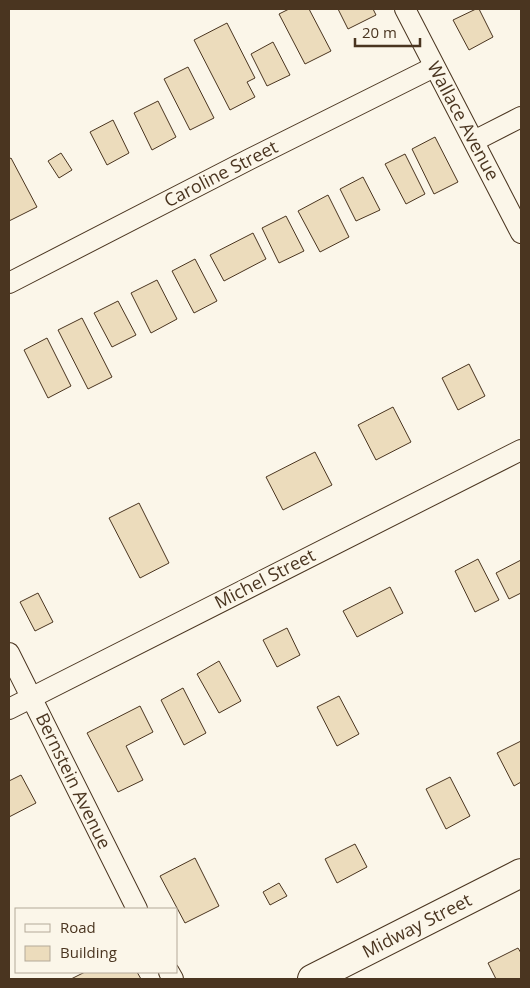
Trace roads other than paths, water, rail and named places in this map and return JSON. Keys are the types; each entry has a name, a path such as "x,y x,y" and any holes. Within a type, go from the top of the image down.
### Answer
{"street":[{"name":"Wallace Avenue","path":"404,9 521,233"},
{"name":"Caroline Street","path":"9,283 224,172 434,67"},
{"path":"474,142 521,117"},
{"name":"Michel Street","path":"9,709 521,450"},
{"name":"Bernstein Avenue","path":"9,653 137,908"},
{"name":"Midway Street","path":"312,979 521,873"}]}
